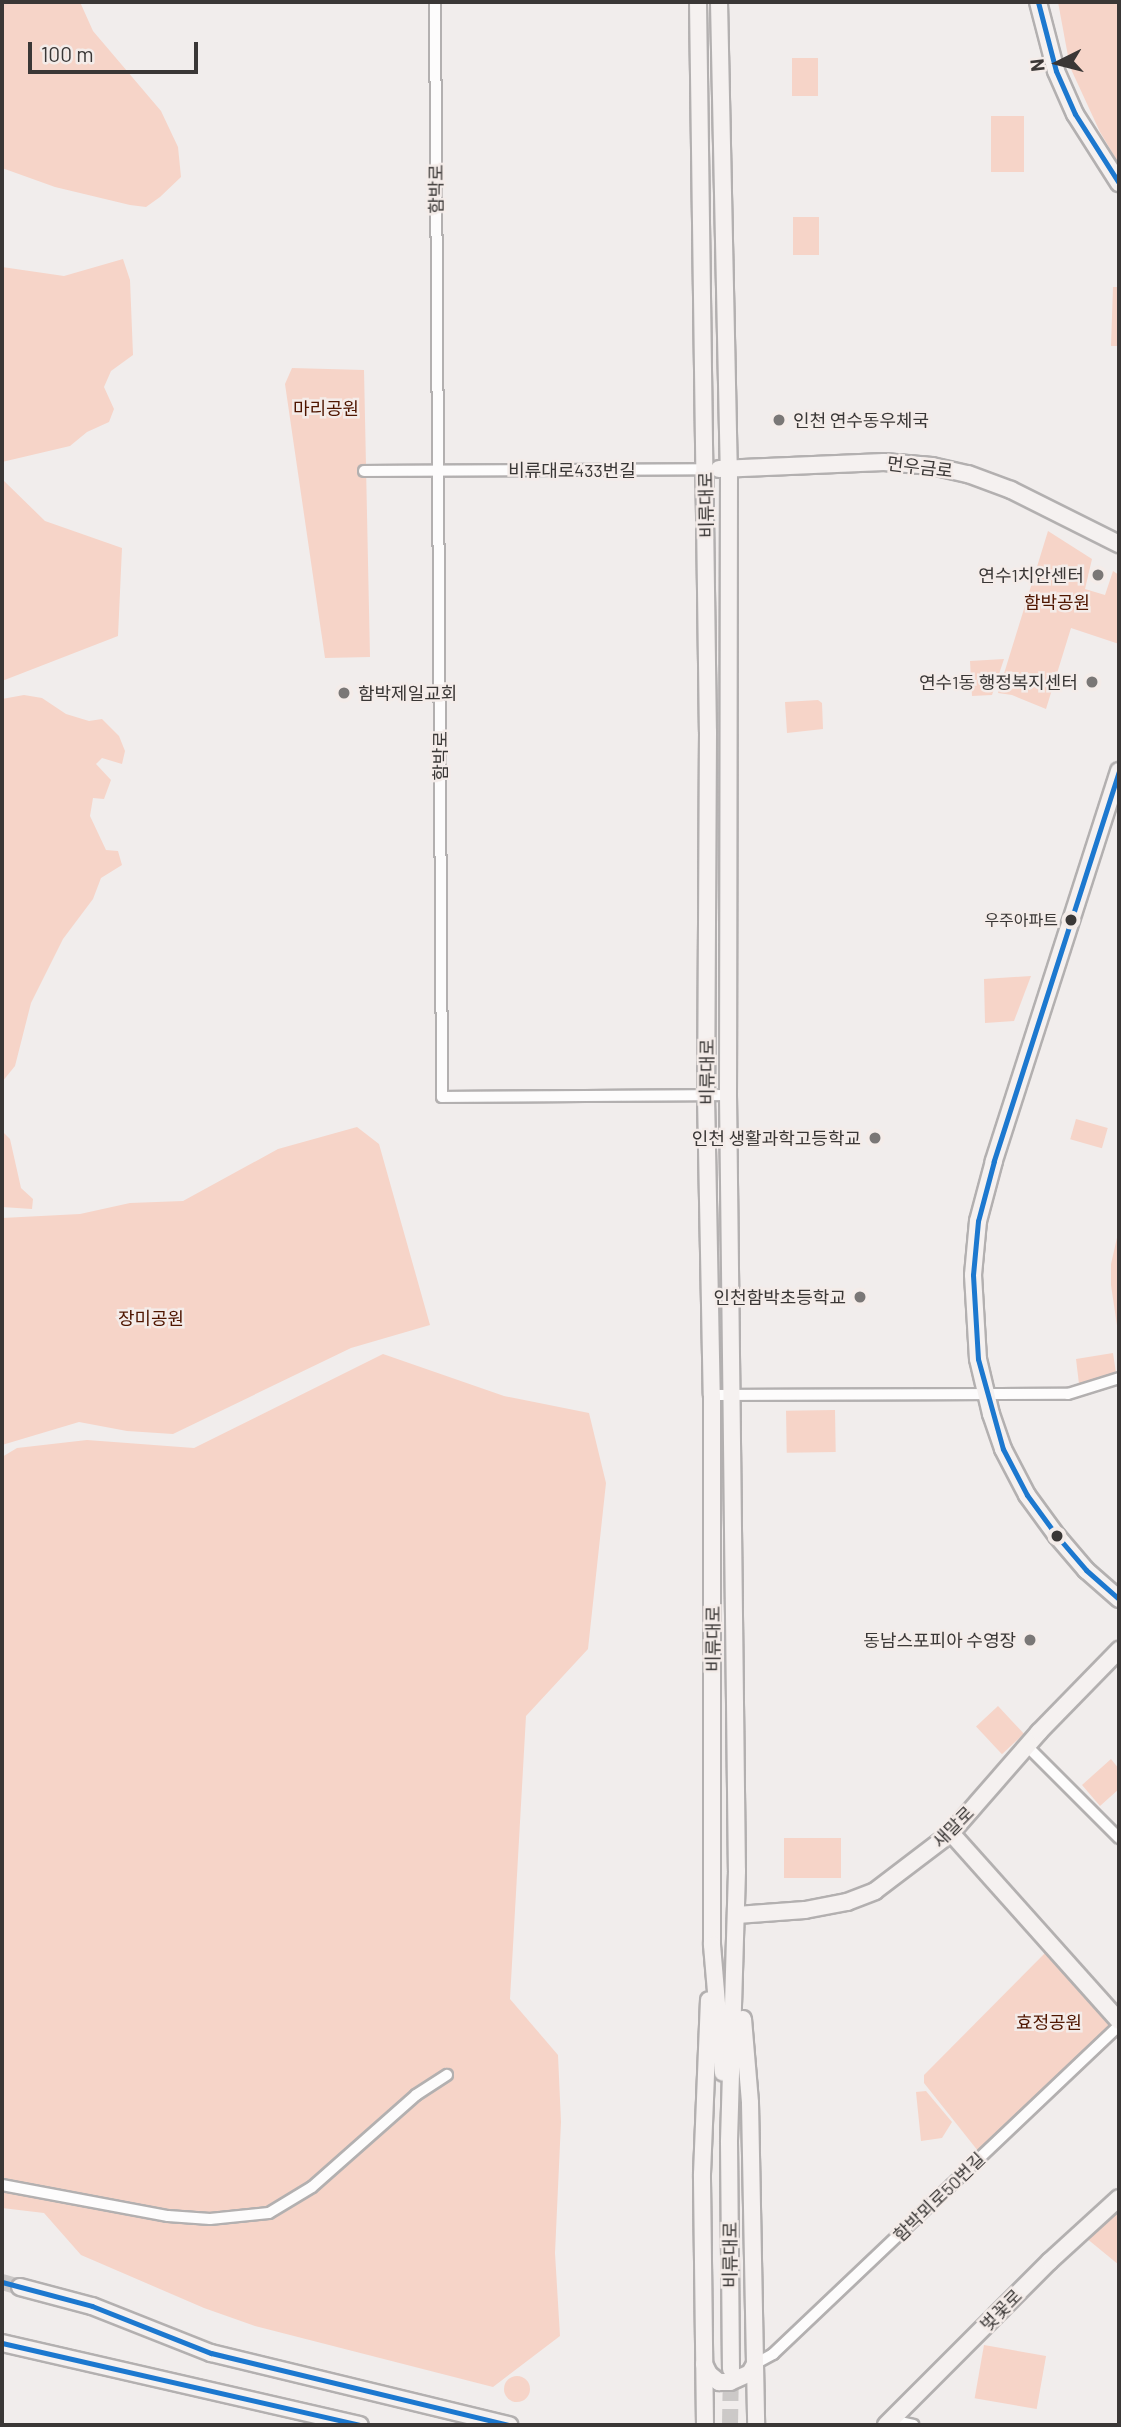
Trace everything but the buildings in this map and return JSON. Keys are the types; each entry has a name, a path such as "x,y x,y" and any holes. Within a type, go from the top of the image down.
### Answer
{"main road":[{"name":"비류대로","path":"698,2 705,468 706,1096 712,1395 712,1945 729,2142"},
{"name":"비류대로","path":"719,2 729,469 729,1095 737,1915 729,2142 731,2369"},
{"path":"1038,2 1056,71 1075,114 1119,183"},
{"name":"먼우금로","path":"705,468 884,462 932,466 968,474 1010,490 1119,544"},
{"path":"1119,771 994,1161 978,1221 973,1275 974,1319 986,1392 1003,1449 1027,1495 1086,1570 1119,1599"},
{"name":"새말로","path":"737,1915 805,1910 847,1902 875,1891 951,1833 1027,1746 1119,1650"},
{"path":"951,1833 1119,2023"},
{"path":"705,2425 702,2174 712,1945"},
{"path":"737,1950 750,2104 756,2425"},
{"name":"벚꽃로","path":"889,2423 1050,2261 1119,2198"},
{"path":"20,2287 92,2306 211,2353 509,2425"},
{"path":"2,2343 360,2425"},
{"path":"704,2364 709,2374 719,2382 730,2382 750,2373 755,2364"}],"street":[{"name":"함박로","path":"435,2 442,1097 729,1095"},
{"name":"비류대로433번길","path":"364,471 705,468"},
{"path":"712,1395 986,1392 1068,1394 1119,1378"},
{"path":"1027,1746 1119,1838"},
{"name":"함박뫼로50번길","path":"755,2364 783,2345 1119,2023"},
{"path":"2,2185 168,2216 210,2219 269,2213 312,2187 416,2095 447,2075"},
{"path":"889,2423 913,2425"}],"green space":[{"path":"2,2 80,2 93,31 161,111 178,147 181,177 160,197 146,207 130,205 55,187 2,168"},
{"path":"1058,2 1119,2 1119,164 1100,132 1070,67"},
{"path":"792,58 818,58 818,96 792,96"},
{"path":"991,116 1024,116 1024,172 991,172"},
{"path":"793,217 819,217 819,255 793,255"},
{"path":"123,259 130,280 133,355 111,371 104,387 114,409 109,422 87,432 70,446 2,462 2,267 64,276"},
{"path":"1113,287 1119,287 1119,346 1111,346"},
{"name":"마리공원","path":"292,368 364,370 370,657 325,658 285,384"},
{"path":"2,479 45,521 122,548 118,636 2,681"},
{"name":"함박공원","path":"1048,531 1092,559 1085,589 1105,595 1113,571 1119,575 1119,644 1071,628 1046,709 1012,695 998,693"},
{"path":"1004,659 992,695 972,696 970,661"},
{"path":"24,695 42,698 66,714 89,721 102,719 119,736 125,751 122,764 102,758 96,764 111,780 104,799 93,798 90,816 106,850 118,851 122,865 101,878 93,899 63,939 31,1003 15,1066 2,1082 2,699"},
{"path":"818,700 822,703 823,729 787,733 785,702"},
{"path":"1031,976 1014,1021 985,1023 984,979"},
{"path":"1076,1119 1108,1128 1102,1148 1070,1139"},
{"name":"장미공원","path":"357,1127 379,1144 430,1325 351,1348 173,1434 127,1431 79,1422 2,1445 2,1218 80,1214 130,1203 183,1201 278,1149"},
{"path":"2,1131 10,1139 21,1188 33,1199 32,1209 2,1207"},
{"path":"1119,1229 1119,1339 1111,1285 1111,1264"},
{"path":"1113,1353 1116,1373 1079,1384 1076,1359"},
{"path":"383,1354 504,1396 589,1413 606,1483 588,1649 526,1716 510,1999 558,2055 561,2122 555,2253 560,2336 493,2387 255,2326 204,2308 81,2255 44,2213 2,2208 2,1457 17,1448 87,1440 194,1448"},
{"path":"835,1410 836,1452 787,1453 786,1411"},
{"path":"998,1706 1024,1734 1002,1754 976,1726"},
{"path":"1111,1759 1119,1769 1119,1789 1100,1806 1082,1785"},
{"path":"784,1838 841,1838 841,1878 784,1878"},
{"name":"효정공원","path":"1052,1946 1119,2021 982,2156 924,2083 924,2075"},
{"path":"926,2091 952,2122 942,2138 921,2141 916,2092"},
{"path":"1119,2198 1119,2265 1080,2233"},
{"path":"984,2345 1046,2356 1037,2409 975,2398"},
{"path":"517,2376 526,2380 530,2389 526,2398 517,2402 508,2398 504,2389 508,2380"}],"tunnel":[{"path":"2,2282 20,2287"},
{"path":"730,2425 731,2369"}],"transit line":[{"path":"1038,2 1056,71 1075,114 1119,183"},
{"path":"1119,771 994,1161 978,1221 973,1275 978,1359 1003,1449 1027,1495 1057,1536 1086,1570 1119,1599"},
{"path":"2,2282 92,2306 211,2353 509,2425"},
{"path":"2,2343 360,2425"}],"place":[{"name":"인천 연수동우체국","path":"779,420"},
{"name":"연수1치안센터","path":"1098,575"},
{"name":"연수1동 행정복지센터","path":"1092,682"},
{"name":"함박제일교회","path":"344,693"},
{"name":"우주아파트","path":"1071,920"},
{"name":"인천 생활과학고등학교","path":"875,1138"},
{"name":"인천함박초등학교","path":"860,1297"},
{"name":"동남스포피아 수영장","path":"1030,1640"}]}
